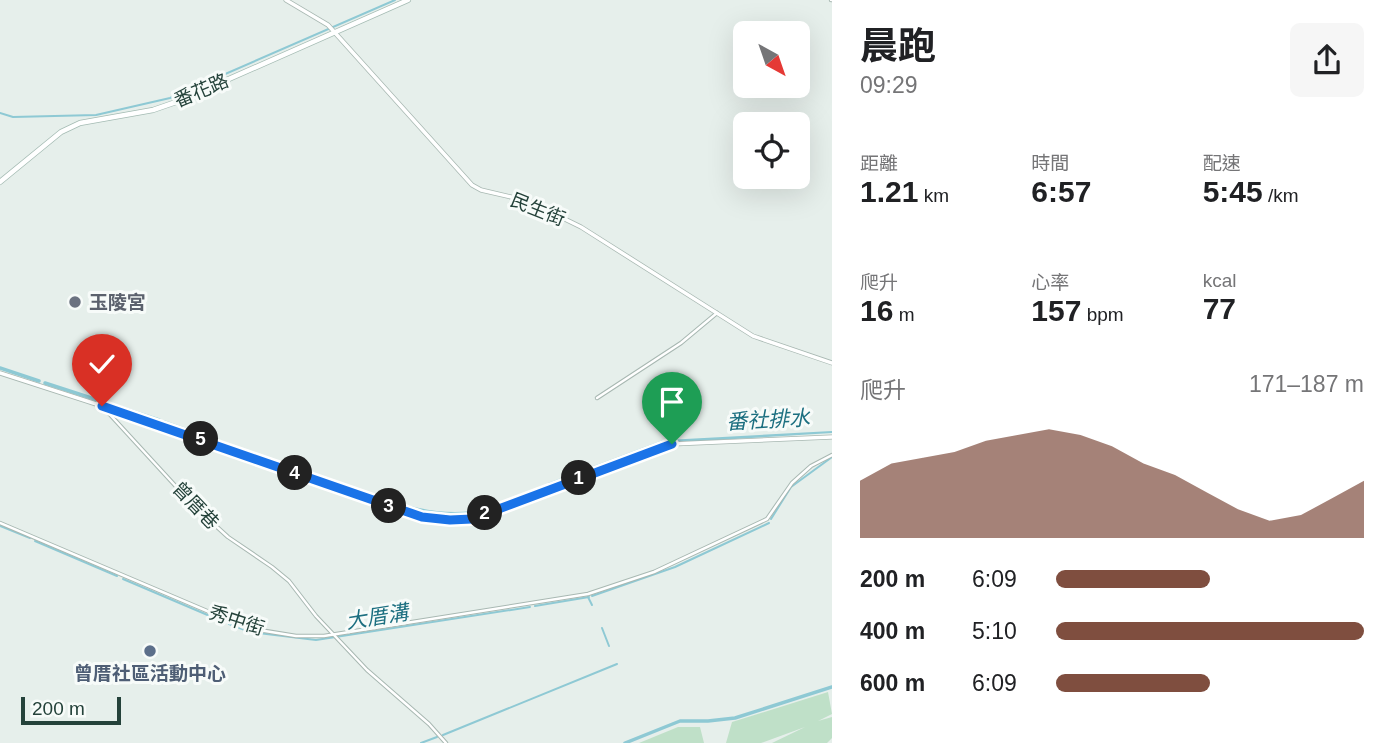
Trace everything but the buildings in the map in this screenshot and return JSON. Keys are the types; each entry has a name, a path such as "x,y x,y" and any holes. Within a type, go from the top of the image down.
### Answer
{"main road":[{"name":"番花路","path":"0,182 61,132 80,123 153,110 408,0"}],"street":[{"name":"民生街","path":"286,0 328,25 472,185 481,190 528,201 582,227 753,336 832,363"},
{"path":"597,398 681,343 718,313"},
{"path":"0,373 261,459 324,484 422,517 439,520 472,519 666,446 832,437"},
{"name":"曾厝巷","path":"102,406 181,488 193,505 228,537 277,571 335,636"},
{"path":"664,438 666,446"},
{"name":"秀中街","path":"0,523 247,628 296,636 335,636 588,594 654,572 767,519 792,483 811,466 832,455"},
{"path":"335,636 367,670 429,724 446,743"}],"green space":[{"path":"828,692 832,714 818,721 832,717 832,738 827,743 772,743 805,727 761,743 726,743 732,722"},
{"path":"678,727 700,727 704,743 639,743"}],"water":[{"path":"832,431 668,443 667,440"},
{"path":"663,440 664,444 549,485 548,483"},
{"path":"338,482 404,504 438,511 472,511 473,515 456,517 421,513 337,486"}],"waterway":[{"path":"0,113 13,117 96,115 170,98 395,0"},
{"name":"番社排水","path":"0,368 39,381"},
{"name":"番社排水","path":"45,383 159,420"},
{"name":"番社排水","path":"164,422 265,458"},
{"name":"大厝溝","path":"771,519 791,487 832,457"},
{"name":"番社排水","path":"270,460 333,482"},
{"name":"大厝溝","path":"592,596 675,567 769,523"},
{"name":"大厝溝","path":"0,526 30,538"},
{"name":"大厝溝","path":"35,541 117,576"},
{"name":"大厝溝","path":"123,579 224,622"},
{"path":"588,597 592,605"},
{"name":"大厝溝","path":"535,606 589,597"},
{"name":"大厝溝","path":"229,624 250,632 316,640 530,607"},
{"path":"602,628 609,646"},
{"path":"443,735 617,664"},
{"path":"625,743 680,721 735,718 832,687"},
{"path":"421,743 437,737"}],"place":[{"name":"玉陵宮","path":"75,302"},
{"name":"曾厝社區活動中心","path":"150,651"}],"route":[{"path":"102,406 261,459 315,481 422,517 439,520 472,519 672,444"}]}
